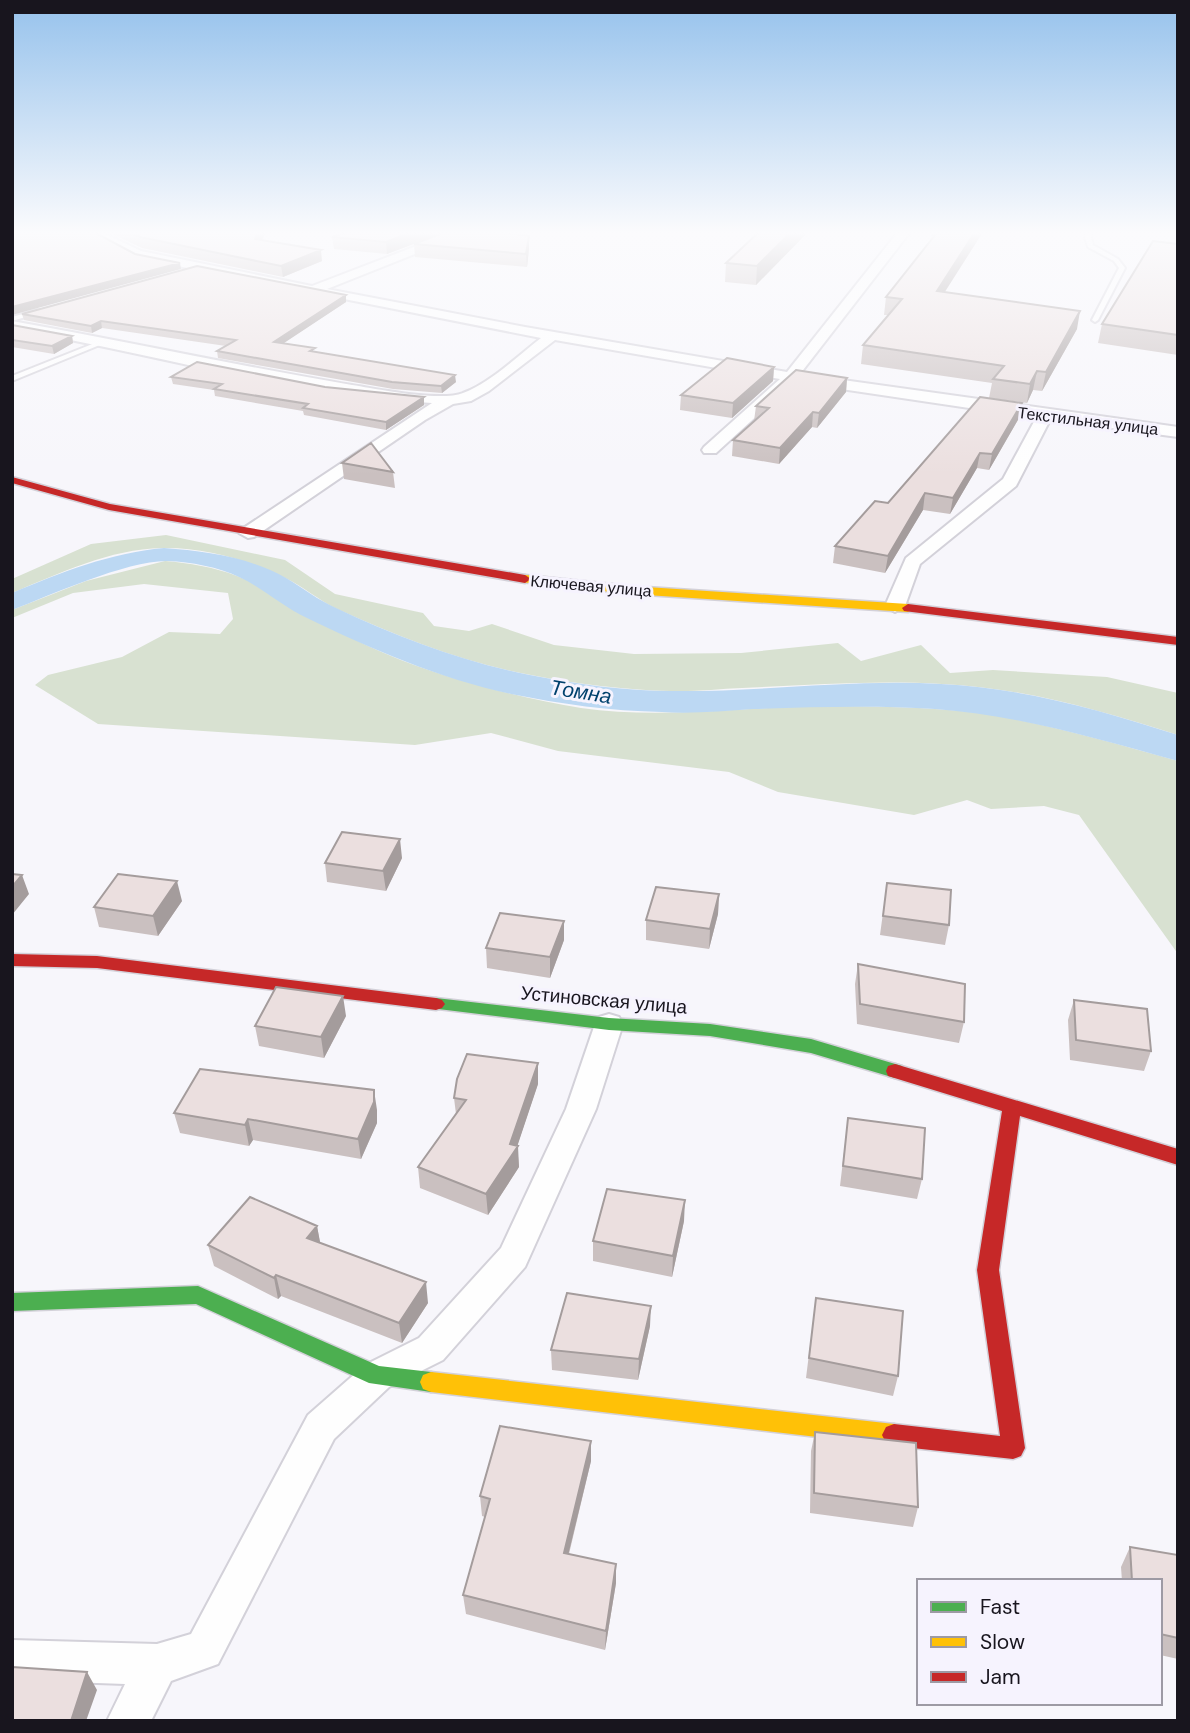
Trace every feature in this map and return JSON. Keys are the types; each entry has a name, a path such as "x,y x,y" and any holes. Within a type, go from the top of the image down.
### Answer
{"street":[{"name":"Текстильная улица","path":"440,313 790,378 1045,416 1178,432"},
{"path":"710,450 790,378 841,313"},
{"path":"12,326 105,341 240,371 401,397 449,400 466,398 484,388 554,335"},
{"path":"248,533 420,416 449,400"},
{"path":"895,606 912,562 1010,482 1045,416"},
{"name":"Ключевая улица","path":"12,480 109,507 523,579 631,590 895,606 1178,641"},
{"name":"Устиновская улица","path":"12,960 97,962 609,1024 710,1030 811,1046 1178,1157"},
{"path":"12,1660 157,1665 204,1650 321,1427 377,1376 431,1349 513,1257 581,1109 609,1024"},
{"path":"12,1302 198,1295 377,1376 1013,1448 988,1270 1013,1105"},
{"path":"128,1721 157,1665"}],"lane":[{"path":"12,319 34,313"},
{"path":"1094,320 1098,313"},
{"path":"12,379 105,341"}],"green space":[{"path":"166,535 285,560 335,594 423,613 434,626 469,631 492,624 554,645 634,654 741,653 838,643 861,661 921,645 950,673 993,670 1107,677 1178,693 1178,735 1062,702 973,686 867,683 670,691 600,686 531,675 481,664 384,629 337,609 292,581 241,560 178,548 143,549 104,557 12,593 12,579 91,544"},
{"path":"165,561 201,566 237,576 268,590 358,641 409,663 467,682 554,703 645,713 808,706 959,711 1043,725 1178,761 1178,954 1079,815 1044,806 991,809 967,800 914,815 778,792 729,772 558,751 491,733 415,745 98,724 35,685 48,675 122,657 169,632 220,634 233,619 228,593 144,584 73,593 12,618 12,610 86,581"}],"water":[{"name":"Томна","path":"164,548 211,553 257,565 286,578 329,605 383,629 431,648 505,670 565,681 654,691 907,683 1002,690 1090,709 1178,735 1178,761 1058,729 966,712 912,708 821,707 673,713 586,706 511,694 433,672 381,652 298,614 231,573 186,563 168,561 132,566 12,610 12,593 31,585 105,559"}],"building":[{"path":"319,313 274,342 315,348 310,351 455,375 441,386 392,382 217,351 236,340 101,321 91,326 22,314"},
{"path":"890,313 1079,313 1046,372 1037,371 1030,384 993,379 1004,366 863,345"},
{"path":"1109,313 1178,313 1178,335 1102,324"},
{"path":"12,325 72,336 52,346 12,340"},
{"path":"727,358 774,367 733,403 681,395"},
{"path":"197,362 325,387 424,397 386,422 303,408 308,404 214,389 222,384 171,377"},
{"path":"796,370 847,378 819,413 813,412 780,448 733,440 769,408 756,406"},
{"path":"980,397 1022,403 992,454 980,453 953,498 925,493 888,556 835,546 875,501 888,503"},
{"path":"371,443 393,472 342,463"},
{"path":"342,832 400,839 383,871 325,863"},
{"path":"12,874 22,875 12,887"},
{"path":"118,874 177,881 153,916 94,907"},
{"path":"887,883 951,890 949,925 883,916"},
{"path":"656,887 719,894 710,929 646,920"},
{"path":"500,913 564,921 550,957 486,948"},
{"path":"858,964 965,984 964,1022 860,1004"},
{"path":"276,987 343,996 321,1037 255,1026"},
{"path":"1074,1000 1147,1009 1151,1051 1076,1040"},
{"path":"467,1054 538,1063 510,1144 518,1146 486,1194 418,1167 466,1100 454,1098 457,1079"},
{"path":"200,1069 374,1090 374,1102 358,1139 248,1119 245,1125 174,1113"},
{"path":"848,1118 925,1128 922,1179 843,1166"},
{"path":"607,1189 685,1200 673,1256 593,1241"},
{"path":"250,1197 317,1226 307,1238 426,1282 399,1323 276,1275 274,1278 208,1245"},
{"path":"567,1293 651,1306 639,1359 551,1350"},
{"path":"816,1298 903,1311 898,1376 809,1358"},
{"path":"500,1426 591,1441 564,1553 616,1564 606,1631 463,1595 490,1499 480,1496"},
{"path":"815,1432 916,1443 918,1507 814,1493"},
{"path":"1130,1547 1178,1555 1178,1638 1162,1634 1162,1579 1132,1579"},
{"path":"12,1667 87,1672 71,1721 12,1721"}],"traffic: fast":[{"path":"436,1004 609,1024 710,1030 811,1046 895,1071"},
{"path":"12,1302 198,1295 377,1376 431,1382"}],"traffic: slow":[{"path":"525,579 631,590 908,608"},
{"path":"431,1382 894,1435"}],"traffic: jam":[{"path":"12,480 109,507 525,579"},
{"path":"908,608 1178,641"},
{"path":"12,960 97,962 436,1004"},
{"path":"895,1071 1178,1157"},
{"path":"894,1435 1013,1448 988,1270 1012,1105"}]}
